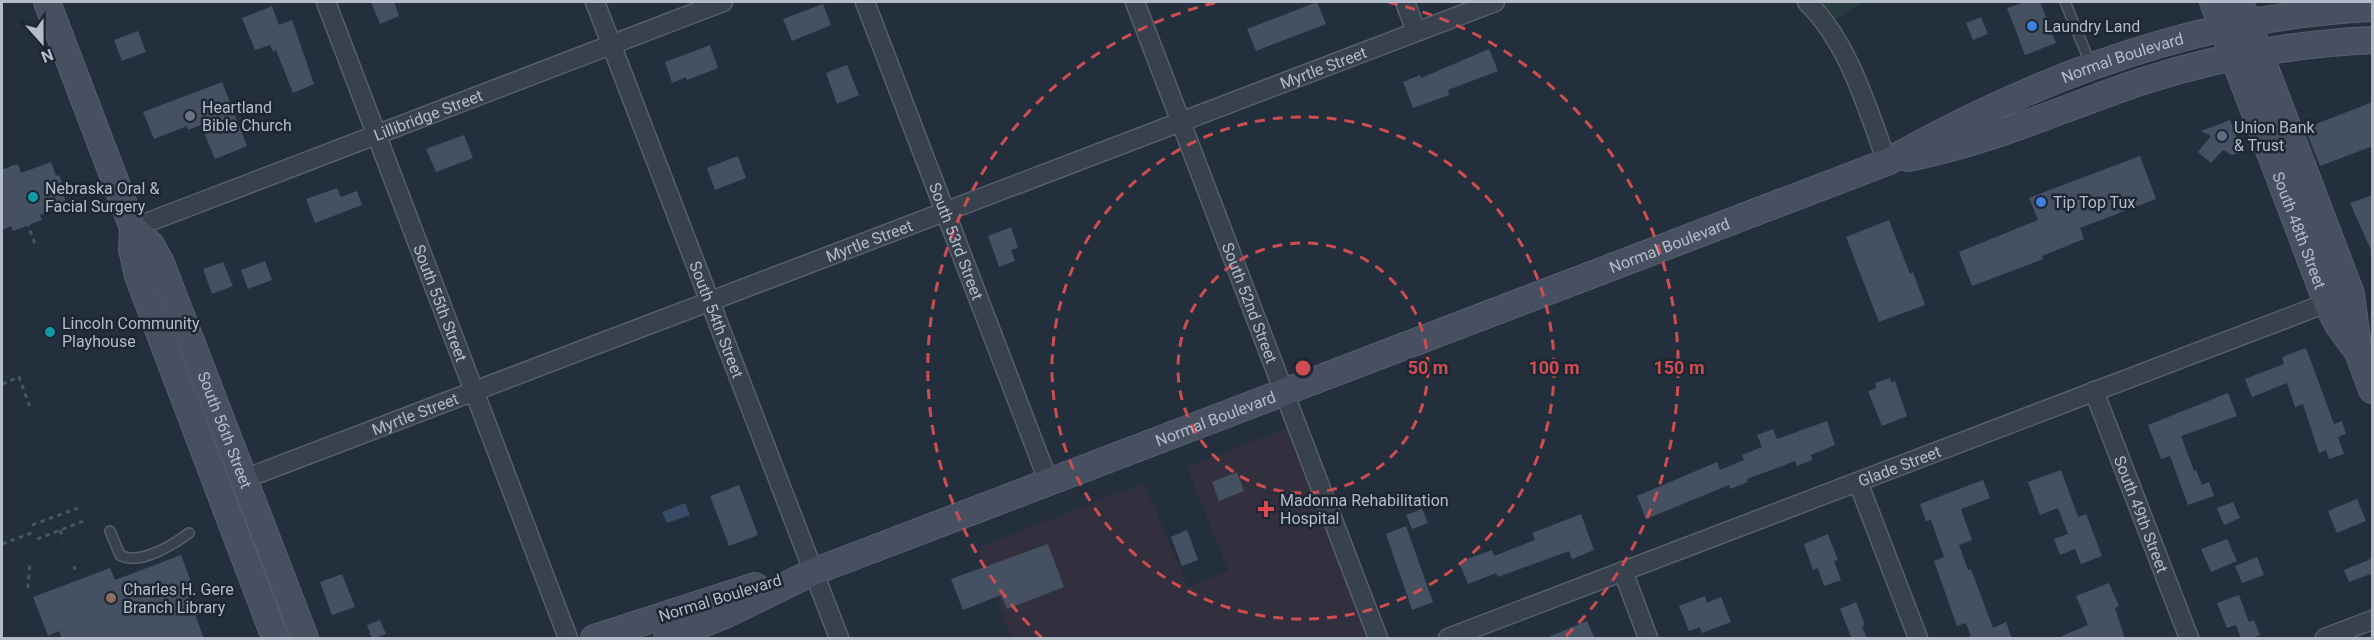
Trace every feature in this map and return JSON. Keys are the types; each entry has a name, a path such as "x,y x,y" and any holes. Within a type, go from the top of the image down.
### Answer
{"main road":[{"name":"South 56th Street","path":"47,2 133,228 132,249 138,276 275,639"},
{"name":"South 48th Street","path":"2213,2 2223,29 2246,55 2351,294 2360,355 2373,390"},
{"name":"Normal Boulevard","path":"667,639 725,615 813,572 1887,162 1972,116 2092,67 2179,39 2223,29 2244,12 2373,8"},
{"name":"South 48th Street","path":"2244,12 2246,55 2327,303 2338,325 2360,355"},
{"name":"Normal Boulevard","path":"1887,162 1977,142 2146,80 2246,55 2318,44 2373,40"},
{"name":"South 56th Street","path":"133,228 151,245 161,263 305,639"},
{"name":"Normal Boulevard","path":"594,639 735,592 813,572"}],"street":[{"name":"South 55th Street","path":"326,2 568,639"},
{"name":"South 54th Street","path":"595,2 839,639"},
{"name":"Lillibridge Street","path":"133,228 723,2"},
{"name":"South 53rd Street","path":"865,2 1048,483"},
{"name":"South 52nd Street","path":"1135,2 1378,639"},
{"path":"1405,2 1416,32"},
{"name":"Myrtle Street","path":"244,480 1495,2"},
{"path":"1807,2 1828,28 1844,54 1887,162"},
{"name":"Glade Street","path":"1448,639 2351,294"},
{"name":"South 49th Street","path":"2094,391 2189,639"},
{"path":"1858,482 1918,639"},
{"path":"1623,572 1648,639"},
{"path":"2325,639 2373,620"}],"lane":[{"path":"2065,2 2092,67"},
{"path":"110,531 120,555 131,559 140,558 168,547 189,533"}],"path":[{"path":"2,171 17,165"},
{"path":"27,222 35,244"},
{"path":"2,384 19,377 31,410"},
{"path":"32,525 78,508"},
{"path":"37,538 84,521"},
{"path":"60,530 63,539"},
{"path":"2,544 34,532"},
{"path":"28,588 30,562"}],"shaded area":[{"name":"Madonna Rehabilitation Hospital","path":"1298,424 1378,638 1012,638 977,548 1144,483 1188,587 1228,571 1187,467"}],"green space":[{"path":"1819,2 1863,2 1826,25 1812,7"}],"water":[{"path":"685,503 690,515 667,523 662,512"}],"building":[{"path":"371,2 394,2 399,16 380,24"},
{"path":"1317,2 1326,24 1256,51 1247,29"},
{"name":"Laundry Land","path":"2025,2 2040,2 2056,43 2025,55 2007,8"},
{"path":"823,4 831,25 792,41 783,19"},
{"path":"272,6 279,25 292,20 314,84 293,93 276,50 273,52 270,45 255,50 242,18"},
{"path":"1981,17 1988,34 1973,40 1966,23"},
{"path":"138,31 146,52 122,61 114,40"},
{"path":"710,45 718,68 672,83 665,62"},
{"path":"1489,49 1498,71 1448,90 1449,95 1413,108 1403,82 1420,75 1421,78"},
{"path":"847,65 859,95 837,104 826,73"},
{"name":"Heartland Bible Church","path":"222,82 247,146 215,159 201,125 188,130 187,126 154,139 143,112"},
{"path":"2373,102 2373,146 2320,166 2305,128"},
{"name":"Union Bank & Trust","path":"2230,120 2242,152 2232,155 2223,150 2211,163 2198,152 2211,136 2201,131"},
{"path":"464,135 473,158 436,172 426,149"},
{"path":"738,156 746,178 715,190 707,168"},
{"path":"2140,156 2156,199 2080,228 2084,239 2042,256 2043,259 1972,286 1959,252 2038,220 2029,198"},
{"name":"Nebraska Oral & Facial Surgery","path":"51,162 64,188 61,190 67,204 40,215 42,220 13,231 11,226 2,230 2,170 18,164 21,173"},
{"path":"337,188 341,197 357,191 362,205 315,223 306,199"},
{"path":"2373,195 2373,250 2371,250 2350,203"},
{"path":"1889,220 1910,274 1913,272 1925,305 1879,322 1846,237"},
{"path":"1011,227 1018,248 1011,250 1015,261 999,267 988,236"},
{"path":"265,261 272,280 248,289 241,270"},
{"path":"223,262 233,286 212,294 203,269"},
{"path":"2306,348 2334,424 2342,421 2346,434 2338,437 2344,454 2329,459 2326,450 2319,453 2303,404 2295,407 2287,383 2252,397 2245,379 2284,364 2282,357"},
{"path":"1890,378 1891,382 1895,381 1907,416 1882,426 1868,391 1876,388 1875,383"},
{"path":"2228,393 2237,416 2181,436 2194,471 2196,470 2202,485 2209,482 2214,496 2188,505 2170,456 2161,459 2148,425"},
{"path":"1827,421 1835,445 1811,455 1812,460 1797,466 1795,461 1747,479 1748,482 1730,489 1729,485 1646,519 1637,496 1717,462 1720,470 1744,460 1742,455 1762,447 1757,435 1773,429 1777,439"},
{"path":"2061,470 2078,517 2086,514 2102,556 2081,564 2075,549 2060,555 2054,539 2068,534 2058,508 2040,515 2028,482"},
{"path":"1237,472 1244,491 1219,501 1212,482"},
{"path":"1983,480 1990,498 1961,509 1972,540 1959,545 1968,570 1971,569 1993,628 2006,622 2012,639 1967,639 1971,636 1966,623 1957,626 1934,561 1944,557 1931,520 1926,521 1920,504"},
{"path":"739,485 758,535 729,546 710,496"},
{"path":"2357,499 2366,521 2337,533 2328,511"},
{"path":"2233,502 2240,518 2224,525 2217,508"},
{"path":"1422,509 1428,523 1412,529 1406,515"},
{"path":"1581,514 1594,550 1572,559 1569,551 1498,577 1496,573 1468,584 1459,562 1492,550 1494,556 1535,540 1532,533"},
{"path":"1406,526 1433,602 1412,610 1386,534"},
{"path":"1187,530 1198,560 1182,566 1171,537"},
{"path":"1828,534 1838,560 1834,561 1841,580 1824,586 1818,568 1813,570 1804,544"},
{"path":"2227,539 2237,561 2211,572 2201,549"},
{"path":"1048,544 1064,587 1007,609 1001,595 963,610 951,579"},
{"name":"Charles H. Gere Branch Library","path":"181,555 192,584 185,587 204,639 62,639 59,631 48,636 33,597 110,568 115,580"},
{"path":"2257,557 2264,575 2242,583 2235,566"},
{"path":"2373,558 2373,573 2349,582 2344,570"},
{"path":"342,574 355,607 332,615 320,582"},
{"path":"2109,583 2119,606 2115,608 2125,639 2055,639 2088,625 2076,596"},
{"path":"2239,595 2249,622 2254,620 2260,635 2250,639 2241,639 2236,625 2227,628 2217,603"},
{"path":"1705,596 1707,603 1721,597 1731,622 1702,633 1700,627 1689,631 1679,606"},
{"path":"1856,602 1865,625 1862,626 1867,639 1852,639 1840,609"},
{"path":"380,620 386,634 372,639 367,625"},
{"path":"1587,621 1595,639 1546,639 1546,638"}],"place":[{"name":"Laundry Land","path":"2032,26"},
{"name":"Heartland Bible Church","path":"190,116"},
{"name":"Union Bank & Trust","path":"2222,136"},
{"name":"Nebraska Oral & Facial Surgery","path":"33,197"},
{"name":"Tip Top Tux","path":"2041,202"},
{"name":"Lincoln Community Playhouse","path":"50,332"},
{"name":"Madonna Rehabilitation Hospital","path":"1266,509"},
{"name":"Charles H. Gere Branch Library","path":"111,598"}]}
